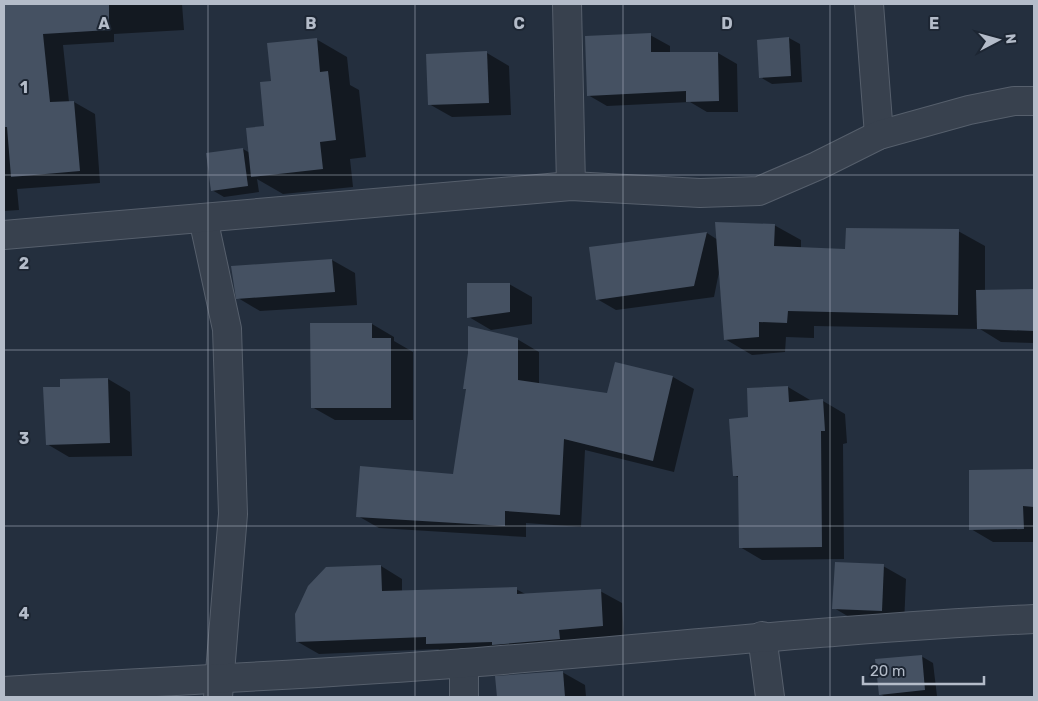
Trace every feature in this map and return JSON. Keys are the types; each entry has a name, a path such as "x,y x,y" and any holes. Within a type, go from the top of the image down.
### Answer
{"street":[{"path":"567,4 570,186"},
{"path":"869,4 879,135"},
{"path":"4,235 570,186 700,193 759,192 879,135 969,110 1014,101 1034,101"},
{"path":"203,218 228,328 233,514 219,687"},
{"path":"4,691 219,687 762,636 1034,619"},
{"path":"762,636 770,697"},
{"path":"464,663 464,697"}],"building":[{"path":"4,4 109,4 109,30 43,34 50,102 74,101 80,171 11,177 7,127 4,127"},
{"path":"651,33 651,52 718,52 719,101 686,102 686,91 587,96 585,36"},
{"path":"789,37 791,76 759,78 757,40"},
{"path":"317,38 320,72 328,71 336,140 320,142 323,169 251,177 246,128 264,126 260,82 271,81 267,43"},
{"path":"487,51 489,103 428,105 426,54"},
{"path":"243,148 248,186 211,191 206,153"},
{"path":"715,222 775,224 774,246 845,249 846,228 959,229 958,315 788,311 787,323 759,322 759,337 724,340"},
{"path":"707,232 694,286 596,300 589,247"},
{"path":"332,259 335,292 236,299 231,266"},
{"path":"467,283 510,283 510,312 467,318"},
{"path":"1034,289 1034,331 977,329 976,290"},
{"path":"310,323 372,323 372,338 391,338 391,408 311,408"},
{"path":"468,326 518,338 518,380 607,393 615,362 673,376 653,461 564,439 560,515 505,511 505,526 356,517 360,466 453,474 466,389 463,389 468,353"},
{"path":"108,378 110,443 46,445 43,387 60,387 60,379"},
{"path":"788,386 789,402 823,399 825,431 821,431 822,547 739,548 738,476 733,476 729,419 748,417 747,388"},
{"path":"1034,469 1034,507 1023,506 1024,529 969,530 969,470"},
{"path":"835,562 884,564 882,611 832,609"},
{"path":"381,565 382,591 517,587 517,594 601,589 603,626 559,630 560,639 492,645 492,642 426,644 426,637 296,642 295,614 308,586 326,567"},
{"path":"922,655 925,690 879,695 875,659"},
{"path":"563,671 565,697 497,697 495,676"}]}
